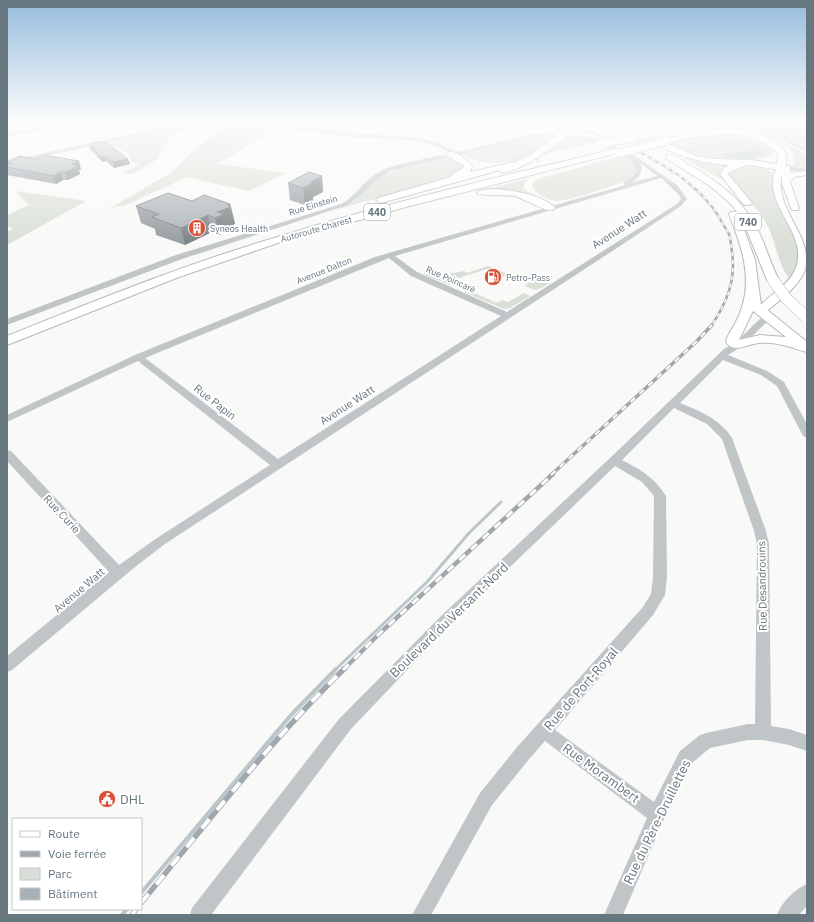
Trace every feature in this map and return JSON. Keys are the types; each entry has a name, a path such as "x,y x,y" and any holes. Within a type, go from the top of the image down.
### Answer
{"highway":[{"path":"417,190 454,177 466,171 468,167 467,165"},
{"path":"190,263 258,237 505,165"},
{"path":"335,218 500,172 515,165"},
{"name":"Autoroute Charest","path":"7,333 123,287 190,263 335,218 556,165"},
{"name":"Autoroute Charest","path":"7,341 144,286 234,254 324,226 560,165"},
{"path":"144,286 301,237 575,165"},
{"path":"553,207 531,193 527,184 539,176 576,165"},
{"name":"740","path":"683,165 722,190 736,203 747,219 778,278 807,307"},
{"name":"740","path":"693,165 716,179 752,211 763,229 778,278 786,298 807,318"},
{"path":"744,165 784,169"},
{"path":"744,165 732,167 725,171 725,176 752,211"},
{"path":"764,165 784,169"},
{"path":"784,169 786,165"},
{"path":"704,178 719,193 733,211 750,256 755,304 807,348"},
{"path":"398,211 470,195 497,191 524,195 553,207"},
{"path":"730,349 748,308 753,282"},
{"path":"730,349 755,339 772,338 793,344 807,352"}],"main road":[{"path":"784,169 789,193 807,234"},
{"name":"Boulevard du Versant-Nord","path":"764,313 794,279 800,270 805,257 802,238 778,192 776,182 784,169"},
{"path":"786,183 792,175 807,172"},
{"name":"Boulevard du Versant-Nord","path":"764,313 801,282 807,274"}],"street":[{"name":"Rue Einstein","path":"7,322 180,257 343,205 356,198 370,180 380,173 406,165"},
{"path":"603,193 636,177 639,168 637,165"},
{"name":"Rue Einstein","path":"646,165 662,176"},
{"path":"784,169 807,172"},
{"name":"Avenue Dalton","path":"7,418 138,358 389,255 662,176"},
{"name":"Avenue Watt","path":"7,665 118,573 161,541 682,202 684,200 683,196 662,176"},
{"name":"Rue Poincaré","path":"389,255 414,274 508,316"},
{"name":"Boulevard du Versant-Nord","path":"199,915 345,724 445,621 674,404 764,313"},
{"path":"730,349 781,384 807,434"},
{"name":"Rue Papin","path":"138,358 278,465"},
{"name":"Rue Desandrouins","path":"674,404 711,421 724,433 760,531 763,544 763,732"},
{"name":"Rue Curie","path":"7,454 118,573"},
{"name":"Rue de Port-Royal","path":"420,915 486,799 524,752 648,612 658,594 660,577 660,496 656,488 648,481 614,461"},
{"name":"Rue Morambert","path":"544,731 657,815"},
{"name":"Rue du Père-Druillettes","path":"613,915 657,815 686,757 706,741 748,732 763,732 789,737 807,743"},
{"path":"786,915 807,893"}],"green space":[{"path":"137,165 148,165 133,174 120,173"},
{"path":"179,165 225,165 286,173 249,191 187,177 126,205 111,208 172,172"},
{"path":"416,165 462,165 464,167 458,173 436,181 335,210 355,201 375,178 385,173"},
{"path":"588,165 635,165 636,171 628,180 604,189 557,201 542,196 535,191 532,185 537,179"},
{"path":"696,165 742,165 725,168 721,174 725,182"},
{"path":"807,165 807,169 793,166"},
{"path":"747,167 766,169 773,173 773,188 775,194 792,225 799,247 799,258 796,268 790,278 783,269 771,234 761,215 728,177 729,172 737,168"},
{"path":"527,179 524,184 524,189 534,196 509,190 483,190"},
{"path":"15,191 86,201 7,245 7,232 13,229 7,226 7,215 29,205"},
{"path":"488,266 528,283 539,279 550,283 540,289 535,290 525,286 528,284 517,279 514,281 487,269 452,280 451,282 454,284 450,285 423,274 428,272 437,276 464,271 467,273"},
{"path":"468,290 497,303 502,300 508,302 524,293 530,296 510,308 504,309 464,292"}],"building":[{"path":"7,165 78,166 53,176 7,167"},
{"path":"309,172 322,176 303,188 288,183"},
{"path":"168,193 192,201 204,195 230,204 228,205 231,207 217,212 224,214 215,218 208,215 181,228 152,217 159,214 136,206"}],"waterway":[{"path":"335,670 427,582 469,533 501,502"},
{"path":"142,892 291,715 335,670"},
{"path":"122,915 126,910"}],"railway":[{"path":"662,165 694,187 710,204 723,224 731,241 733,272 729,291 722,309 711,326"},
{"path":"551,475 696,342 712,325"},
{"path":"142,902 265,754 317,696 379,634 553,474"},
{"path":"132,915 135,910"}],"place":[{"name":"Syneos Health","path":"197,228"},
{"name":"Petro-Pass","path":"493,277"},
{"name":"DHL","path":"107,799"}]}
